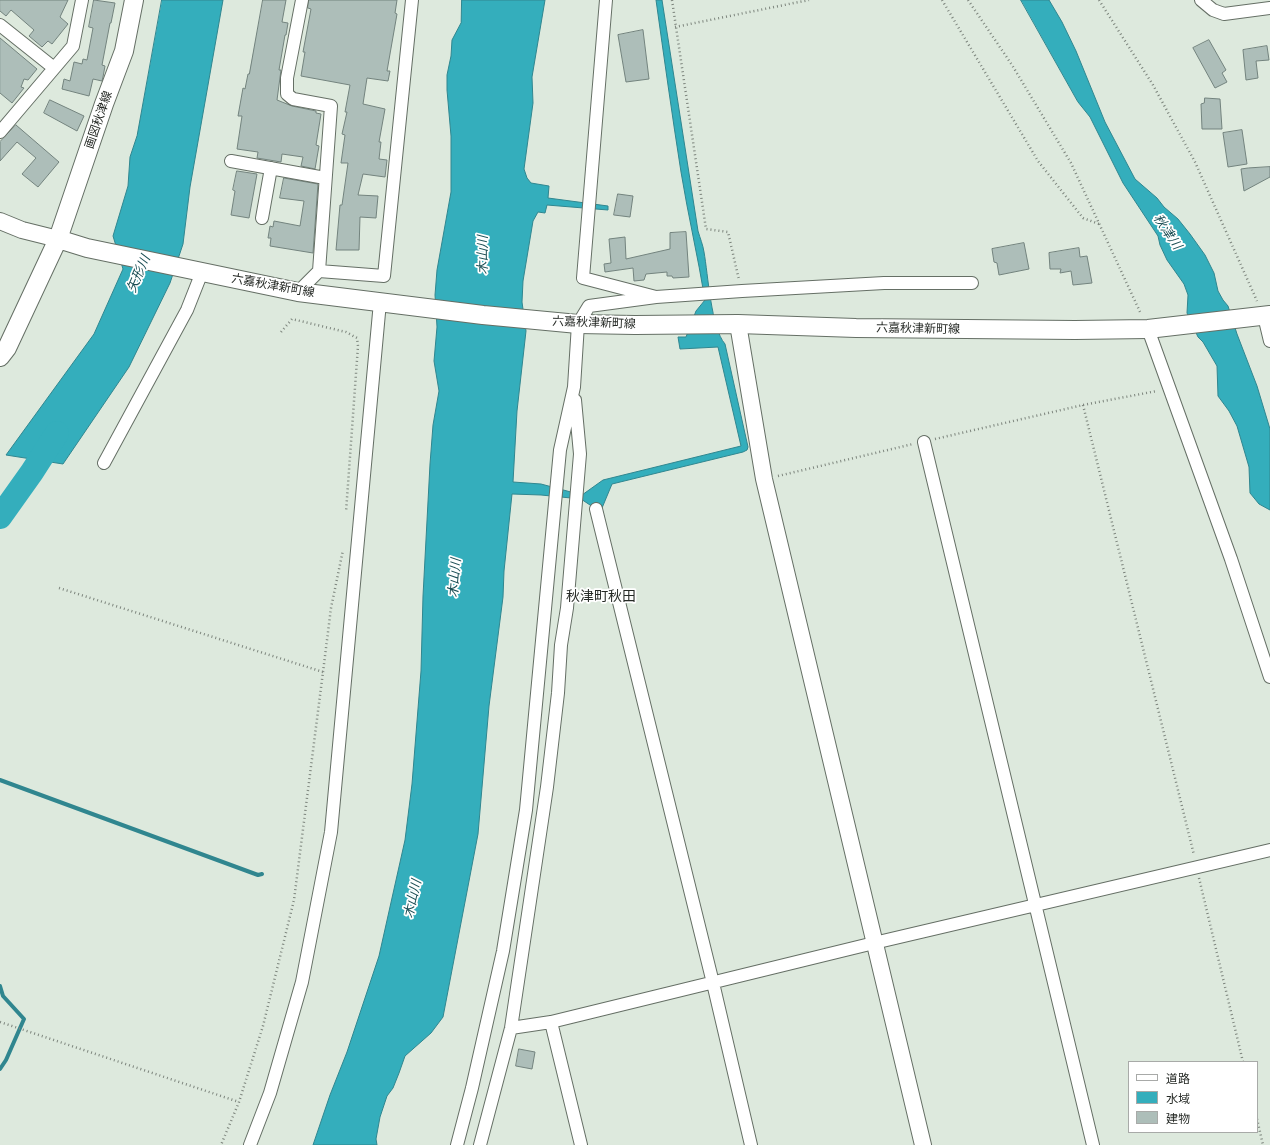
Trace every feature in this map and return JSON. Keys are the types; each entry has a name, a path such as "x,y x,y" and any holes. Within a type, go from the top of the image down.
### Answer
{"main road":[{"name":"画図秋津線","path":"58,239 104,104 124,51 134,0"},
{"name":"六嘉秋津新町線","path":"58,239 87,248 298,292 484,316 578,324 738,324 856,328 998,330 1148,328 1267,316"},
{"path":"0,358 7,348 58,239"}],"street":[{"path":"3,124 73,46 82,0"},
{"path":"298,292 319,271 331,106 293,99 286,94 287,78 302,0"},
{"path":"319,271 384,276 412,0"},
{"path":"606,0 583,278 656,298"},
{"path":"1201,0 1213,10 1224,14 1255,5 1270,9"},
{"path":"0,25 54,68"},
{"path":"231,161 325,178"},
{"path":"262,218 271,168"},
{"path":"0,221 22,230 58,239"},
{"path":"104,463 187,310 202,272"},
{"path":"480,1145 511,1028 547,787 558,693 560,645 567,608 580,454 574,387 578,324 589,306 656,298 742,291 884,283 972,283"},
{"path":"250,1145 270,1093 302,982 331,832 380,302"},
{"path":"1267,316 1270,341"},
{"path":"738,324 764,479 923,1145"},
{"path":"1148,328 1231,559 1270,677"},
{"path":"457,1145 474,1080 503,951 526,810 560,450 574,387"},
{"path":"924,442 1093,1145"},
{"path":"596,509 713,983 751,1145"},
{"path":"511,1028 552,1022 874,943 1270,850"},
{"path":"552,1022 581,1145"}],"path":[{"path":"672,0 706,229 728,232 742,291"},
{"path":"675,28 809,0"},
{"path":"942,0 1038,161 1083,218 1099,224"},
{"path":"968,0 1012,65 1071,164 1148,328"},
{"path":"1099,0 1153,85 1195,162 1267,316"},
{"path":"281,332 292,319 346,332 356,338 358,346 346,515"},
{"path":"764,479 1083,405 1170,388"},
{"path":"1083,405 1197,867 1243,1061"},
{"path":"221,1145 239,1102 263,1026 294,900 331,608 344,545"},
{"path":"58,588 323,672"},
{"path":"0,1022 239,1102"},
{"path":"1258,1123 1263,1145"}],"water":[{"path":"162,0 223,0 190,187 183,244 170,283 129,367 63,464 6,455 94,334 123,269 113,236 128,186 130,157 137,136"},
{"name":"木山川","path":"462,0 545,0 532,77 533,103 524,169 527,178 531,183 549,186 548,198 608,206 608,210 547,205 545,213 538,212 533,221 523,281 522,302 526,331 517,411 513,482 541,484 582,495 603,480 741,446 718,347 680,349 678,337 686,337 696,311 705,300 681,172 656,0 662,0 698,231 704,249 713,314 720,336 725,344 748,447 747,450 743,452 612,484 602,508 627,616 596,509 581,499 512,494 504,571 503,597 489,706 478,834 443,1017 431,1033 405,1056 393,1088 387,1096 380,1117 376,1139 377,1145 313,1145 330,1095 347,1052 379,956 405,840 412,784 421,671 423,596 430,464 433,425 439,391 434,361 437,327 435,295 437,270 451,192 451,136 447,75 451,56 452,40 461,23"},
{"name":"秋津川","path":"1021,0 1049,0 1076,51 1105,122 1135,179 1178,219 1205,255 1214,273 1218,291 1228,306 1257,386 1270,429 1270,510 1259,504 1250,493 1249,467 1237,426 1229,411 1218,396 1217,366 1203,342 1198,337 1187,313 1188,295 1184,284 1167,260 1160,245 1158,236 1123,183 1090,117 1078,102"}],"building":[{"path":"0,0 68,0 60,17 68,24 52,44 48,41 42,47 29,36 34,30 11,10 6,16 0,11"},
{"path":"94,0 115,3 102,65 105,66 102,81 93,79 89,96 62,89 64,79 70,81 74,62 82,64 83,59 87,60 93,28 89,27"},
{"path":"263,0 286,0 282,22 288,23 279,70 281,70 277,100 292,106 316,111 316,113 321,114 316,145 319,146 315,169 301,166 303,157 282,154 281,162 257,158 258,152 237,149 242,116 238,116 243,88 245,89 249,74"},
{"path":"309,0 397,0 395,13 397,14 387,71 390,71 388,81 367,78 363,104 385,109 379,142 381,142 379,159 387,160 385,177 363,174 358,195 378,196 376,218 360,217 359,250 336,250 340,205 342,205 348,163 341,163 345,135 342,134 347,112 345,112 350,85 301,76 305,52 303,52 311,9 308,8"},
{"path":"643,30 649,79 626,82 618,35"},
{"path":"0,38 37,69 28,80 24,79 21,87 24,88 12,103 0,93"},
{"path":"1209,40 1226,70 1222,73 1227,82 1215,88 1193,48"},
{"path":"1267,46 1269,60 1256,61 1258,78 1246,80 1243,50"},
{"path":"1205,98 1220,99 1222,129 1202,129 1201,104 1204,103"},
{"path":"50,100 84,116 77,131 44,113"},
{"path":"16,125 59,162 38,187 22,174 36,158 17,142 0,161 0,142"},
{"path":"1242,130 1247,164 1228,167 1223,133"},
{"path":"1270,167 1270,177 1244,191 1241,169"},
{"path":"237,171 257,174 249,218 231,215 235,191 233,190"},
{"path":"284,178 318,184 313,253 270,246 271,238 268,238 270,226 273,227 274,221 300,226 304,201 280,198"},
{"path":"618,194 633,196 630,217 614,215"},
{"path":"686,232 689,277 673,278 672,276 667,276 667,272 646,274 644,280 634,281 633,268 605,272 604,264 611,263 609,239 625,237 626,259 670,249 670,233"},
{"path":"1024,243 1029,269 999,275 997,263 994,262 992,249"},
{"path":"1079,248 1080,257 1087,256 1092,283 1073,285 1071,271 1060,273 1061,269 1050,269 1049,253"},
{"path":"519,1049 535,1052 532,1069 516,1066"}],"waterway":[{"name":"矢形川","path":"0,517 32,472 57,433"},
{"path":"0,780 258,875 262,874"},
{"path":"0,986 3,996 24,1019 6,1060 0,1069"}],"district":[{"name":"秋津町秋田","path":"601,597"}]}
